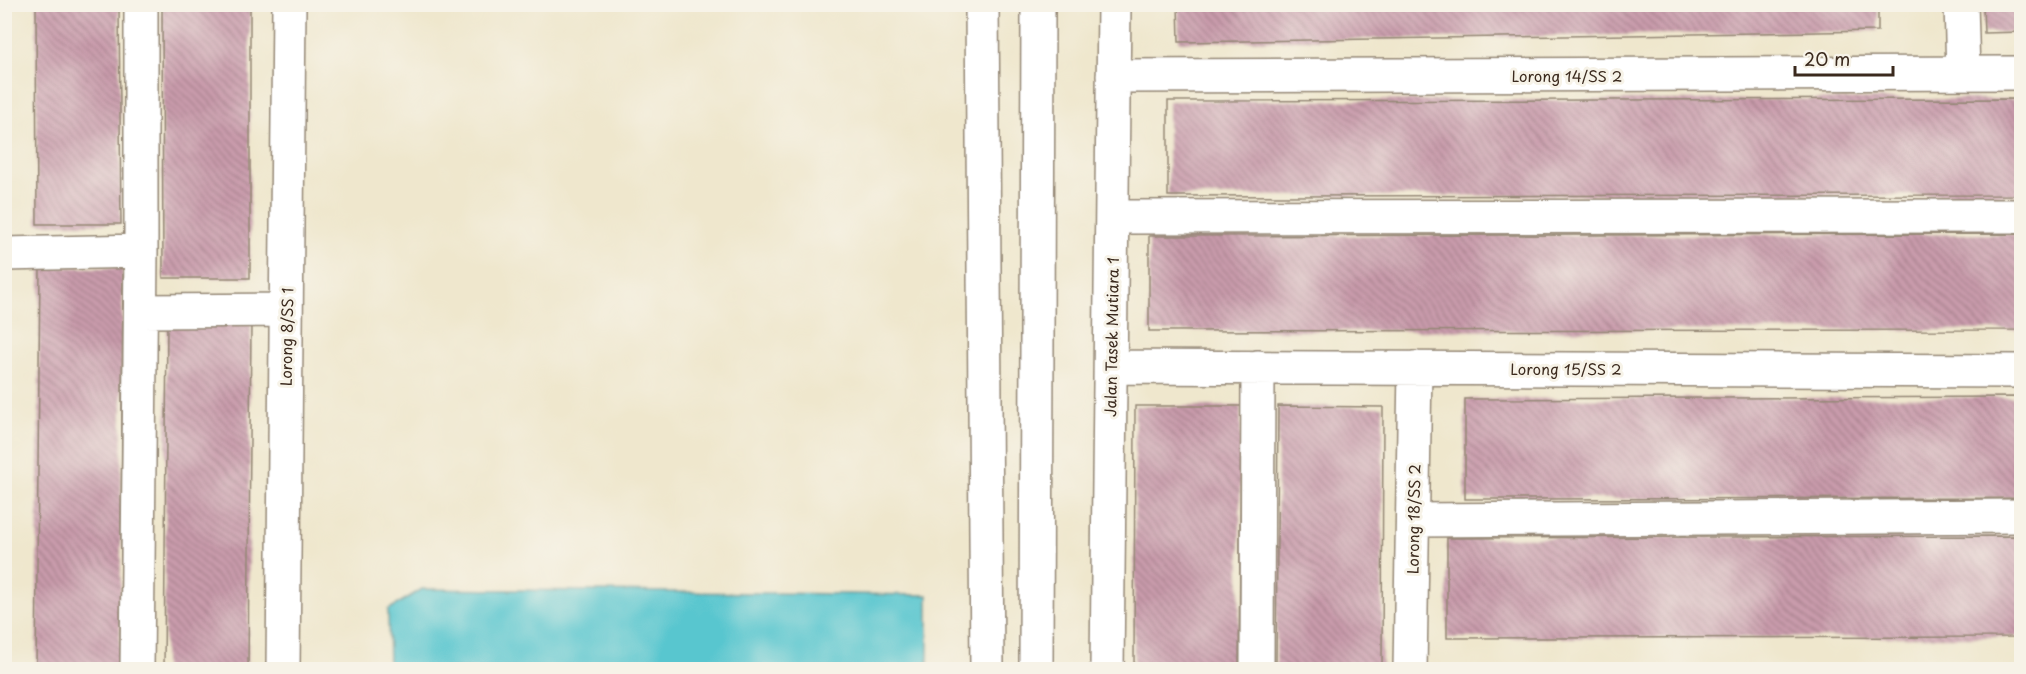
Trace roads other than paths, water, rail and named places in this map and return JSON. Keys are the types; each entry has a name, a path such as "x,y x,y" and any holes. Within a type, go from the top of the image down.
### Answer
{"street":[{"path":"137,669 141,311 141,4"},
{"name":"Lorong 8/SS 1","path":"283,669 289,4"},
{"path":"982,4 987,669"},
{"path":"1036,669 1038,4"},
{"name":"Jalan Tasek Mutiara 1","path":"1107,669 1114,4"},
{"path":"1961,4 1963,74"},
{"name":"Lorong 14/SS 2","path":"1113,76 2022,73"},
{"path":"1112,217 2022,216"},
{"path":"4,255 141,251"},
{"path":"141,311 286,310"},
{"name":"Lorong 15/SS 2","path":"1111,367 2022,371"},
{"path":"1257,669 1258,367"},
{"name":"Lorong 18/SS 2","path":"1410,669 1415,368"},
{"path":"1413,520 2022,516"}],"water":[{"path":"422,589 928,595 928,669 389,669 388,610"}]}
